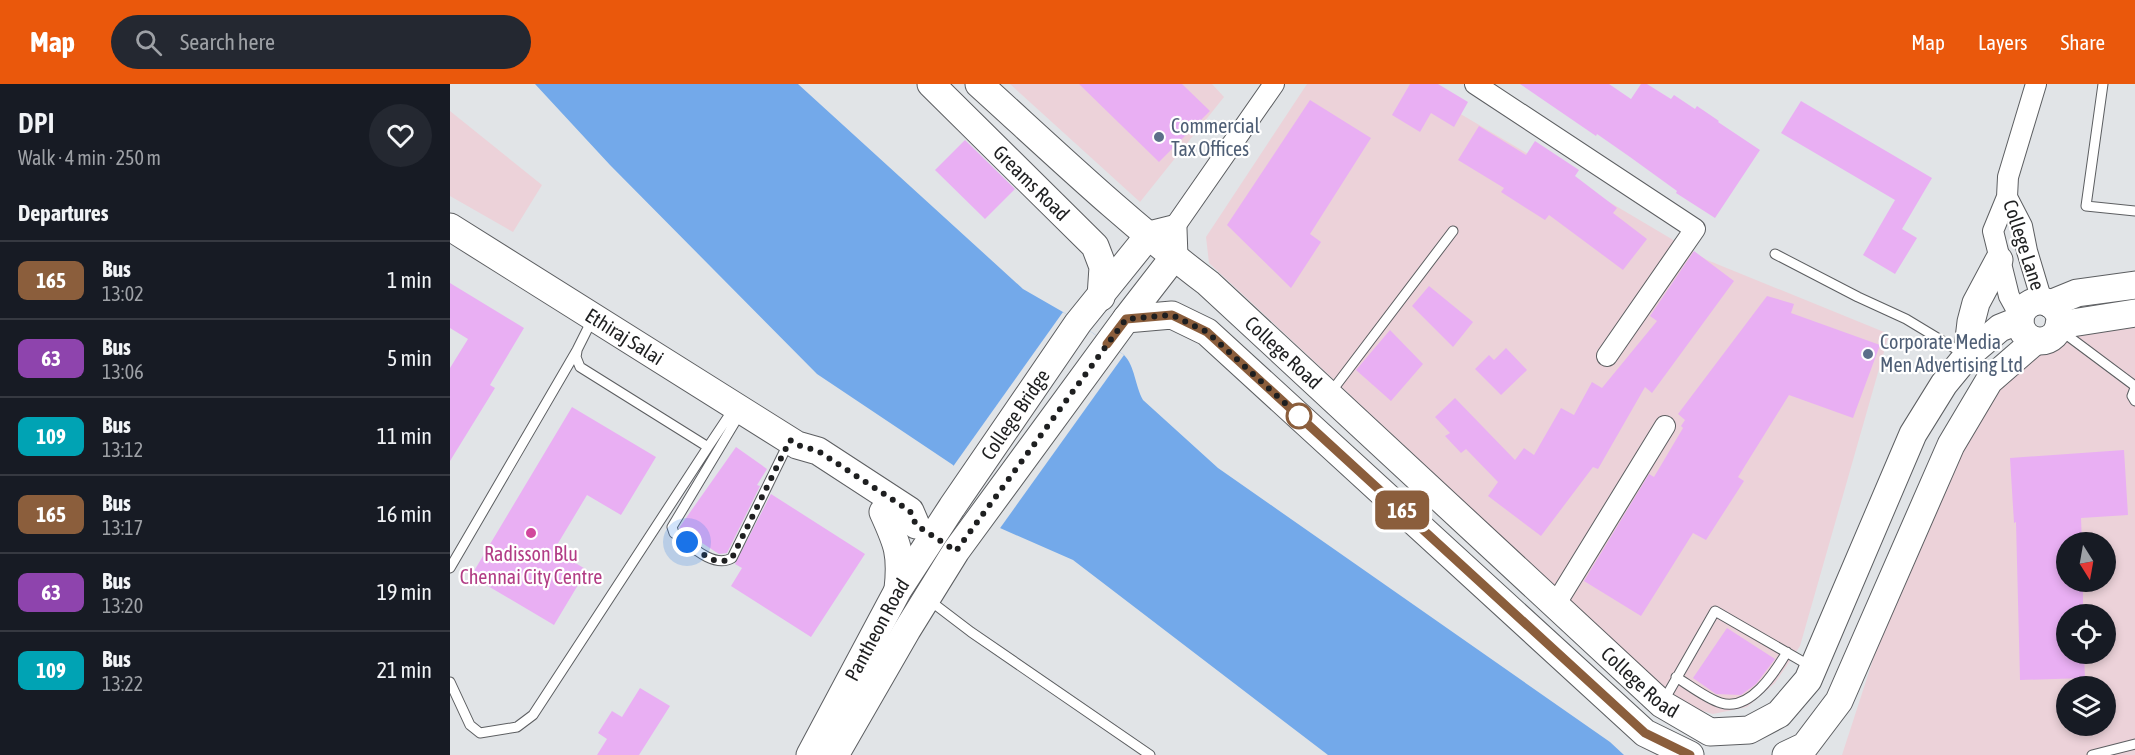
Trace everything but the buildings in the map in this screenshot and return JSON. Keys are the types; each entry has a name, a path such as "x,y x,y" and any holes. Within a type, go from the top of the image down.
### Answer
{"main road":[{"name":"Greams Road","path":"931,84 1095,246 1103,267 1101,297"},
{"name":"Greams Road","path":"979,84 1161,232 1174,257"},
{"name":"Ethiraj Salai","path":"450,227 793,442 818,451 910,511 925,531"},
{"name":"College Bridge","path":"952,507 1078,323 1161,232"},
{"path":"1126,319 1174,257"},
{"name":"College Road","path":"1174,257 1208,283 1662,704 1710,732 1749,730 1779,714 1808,680 1913,434 1944,384 1967,356 2000,328 2041,320 2135,313"},
{"path":"1967,356 1976,303 1999,260"},
{"name":"College Road","path":"1786,755 1805,746 1839,701 1951,445 1989,381 2041,320 2077,293 2135,285"},
{"name":"College Road","path":"1126,319 1172,315 1207,332 1645,733 1690,755"},
{"name":"College Bridge","path":"835,755 956,551 1126,319"},
{"name":"Ethiraj Salai","path":"793,442 808,462 901,523 925,531 956,551"},
{"name":"Pantheon Road","path":"810,755 898,590 925,531 952,507"},
{"path":"884,512 900,550 898,590"}],"street":[{"path":"1161,232 1274,84"},
{"path":"1475,84 1695,229 1607,356"},
{"name":"College Lane","path":"2036,84 2008,177 2007,197 2022,226 2041,320"},
{"path":"2007,197 1993,231 1999,260 2009,296 2041,320"},
{"path":"1555,605 1665,426"}],"lane":[{"path":"2103,84 2086,206 2135,211"},
{"path":"1329,395 1452,231"},
{"path":"1775,254 1906,319 1967,356"},
{"path":"450,568 594,317"},
{"path":"2041,320 2135,387 2132,396 2135,401"},
{"path":"577,350 576,357 580,367 708,447"},
{"path":"739,408 672,527 674,533 715,561 725,562 732,558 793,442"},
{"path":"450,682 470,725 480,733 517,727 533,715 708,447 739,408"},
{"path":"927,598 971,632 1150,755"},
{"path":"1662,704 1715,611 1813,667"},
{"path":"1676,677 1720,703 1735,703 1750,697 1766,684 1787,652"},
{"path":"2092,755 2135,744"}],"shaded area":[{"path":"1010,84 1212,84 1224,97 1140,202"},
{"path":"1307,84 1410,84 1707,260 1889,334 1800,646 1775,683 1747,707 1713,714 1682,705 1209,263 1206,237"},
{"path":"450,111 542,185 513,232 450,196"},
{"path":"2135,317 2135,755 1842,755 1941,450 1997,376 2061,338"}],"water":[{"path":"535,84 798,84 1023,289 1063,312 1124,355 1143,400 1218,468 1610,742 1624,755 1328,755 1073,560 1000,528 953,465 817,374 610,165"}],"pier":[{"path":"1063,312 1124,355 998,531 952,468"}],"bus line":[{"name":"165","path":"1107,344 1126,319 1172,315 1207,332 1645,733 1690,755"}],"place":[{"name":"Commercial Tax Offices","path":"1159,137"},
{"name":"Corporate Media Men Advertising Ltd","path":"1868,354"},
{"name":"Radisson Blu Chennai City Centre","path":"531,533"}],"route":[{"path":"687,542 715,561 725,562 732,558 790,440 797,445 818,451 910,511 916,525 956,551 1126,319 1172,315 1207,332 1299,416"}]}
